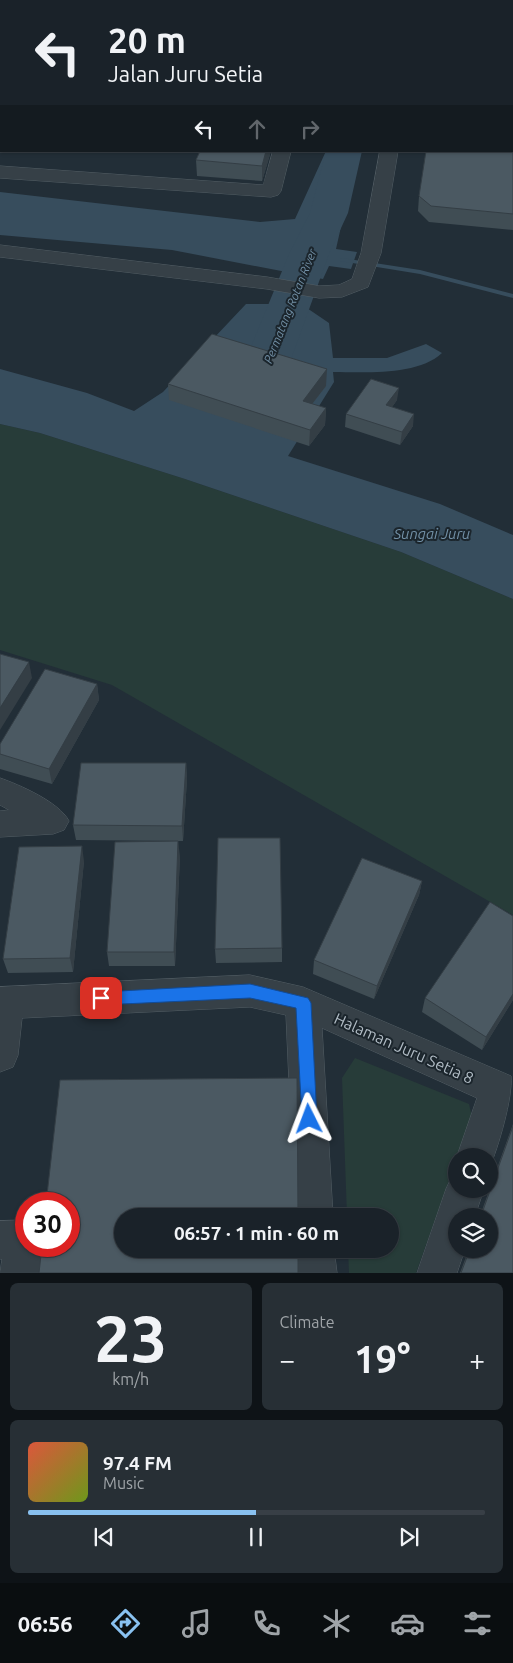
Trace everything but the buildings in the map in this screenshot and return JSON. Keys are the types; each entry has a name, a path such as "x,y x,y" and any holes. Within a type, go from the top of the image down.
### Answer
{"street":[{"path":"0,172 270,191 282,152"},
{"path":"0,252 267,283 319,292 342,291 361,283 371,253 390,152"},
{"path":"0,791 53,821 0,824"},
{"path":"0,1054 4,1003 250,991 303,1003 314,1208"},
{"name":"Halaman Juru Setia 8","path":"303,1003 498,1089 479,1148"},
{"path":"436,1273 462,1198"},
{"path":"0,1240 24,1239 20,1273"},
{"path":"316,1258 317,1273"}],"green space":[{"path":"0,424 40,433 185,479 401,552 513,599 513,915 112,685 0,650"},
{"path":"355,1058 469,1104 472,1117 461,1148 448,1148 448,1183 416,1273 349,1273 348,1258 399,1258 399,1208 347,1208 342,1078"}],"water":[{"path":"326,152 358,152 336,249 357,252 351,269 329,266 323,279 172,250 0,235 0,192 260,222 295,219"},
{"name":"Sungai Juru","path":"246,304 301,304 329,323 333,358 387,358 426,344 442,353 419,366 405,369 375,372 333,372 334,382 288,456 440,504 513,535 513,599 401,552 185,479 40,433 0,424 0,369 87,393 134,411 163,392"}],"waterway":[{"name":"Permatang Rotan River","path":"262,376 309,254 329,213 344,152"},
{"path":"342,260 420,272 513,296"}],"route":[{"path":"101,998 250,991 303,1003 309,1119"}]}
